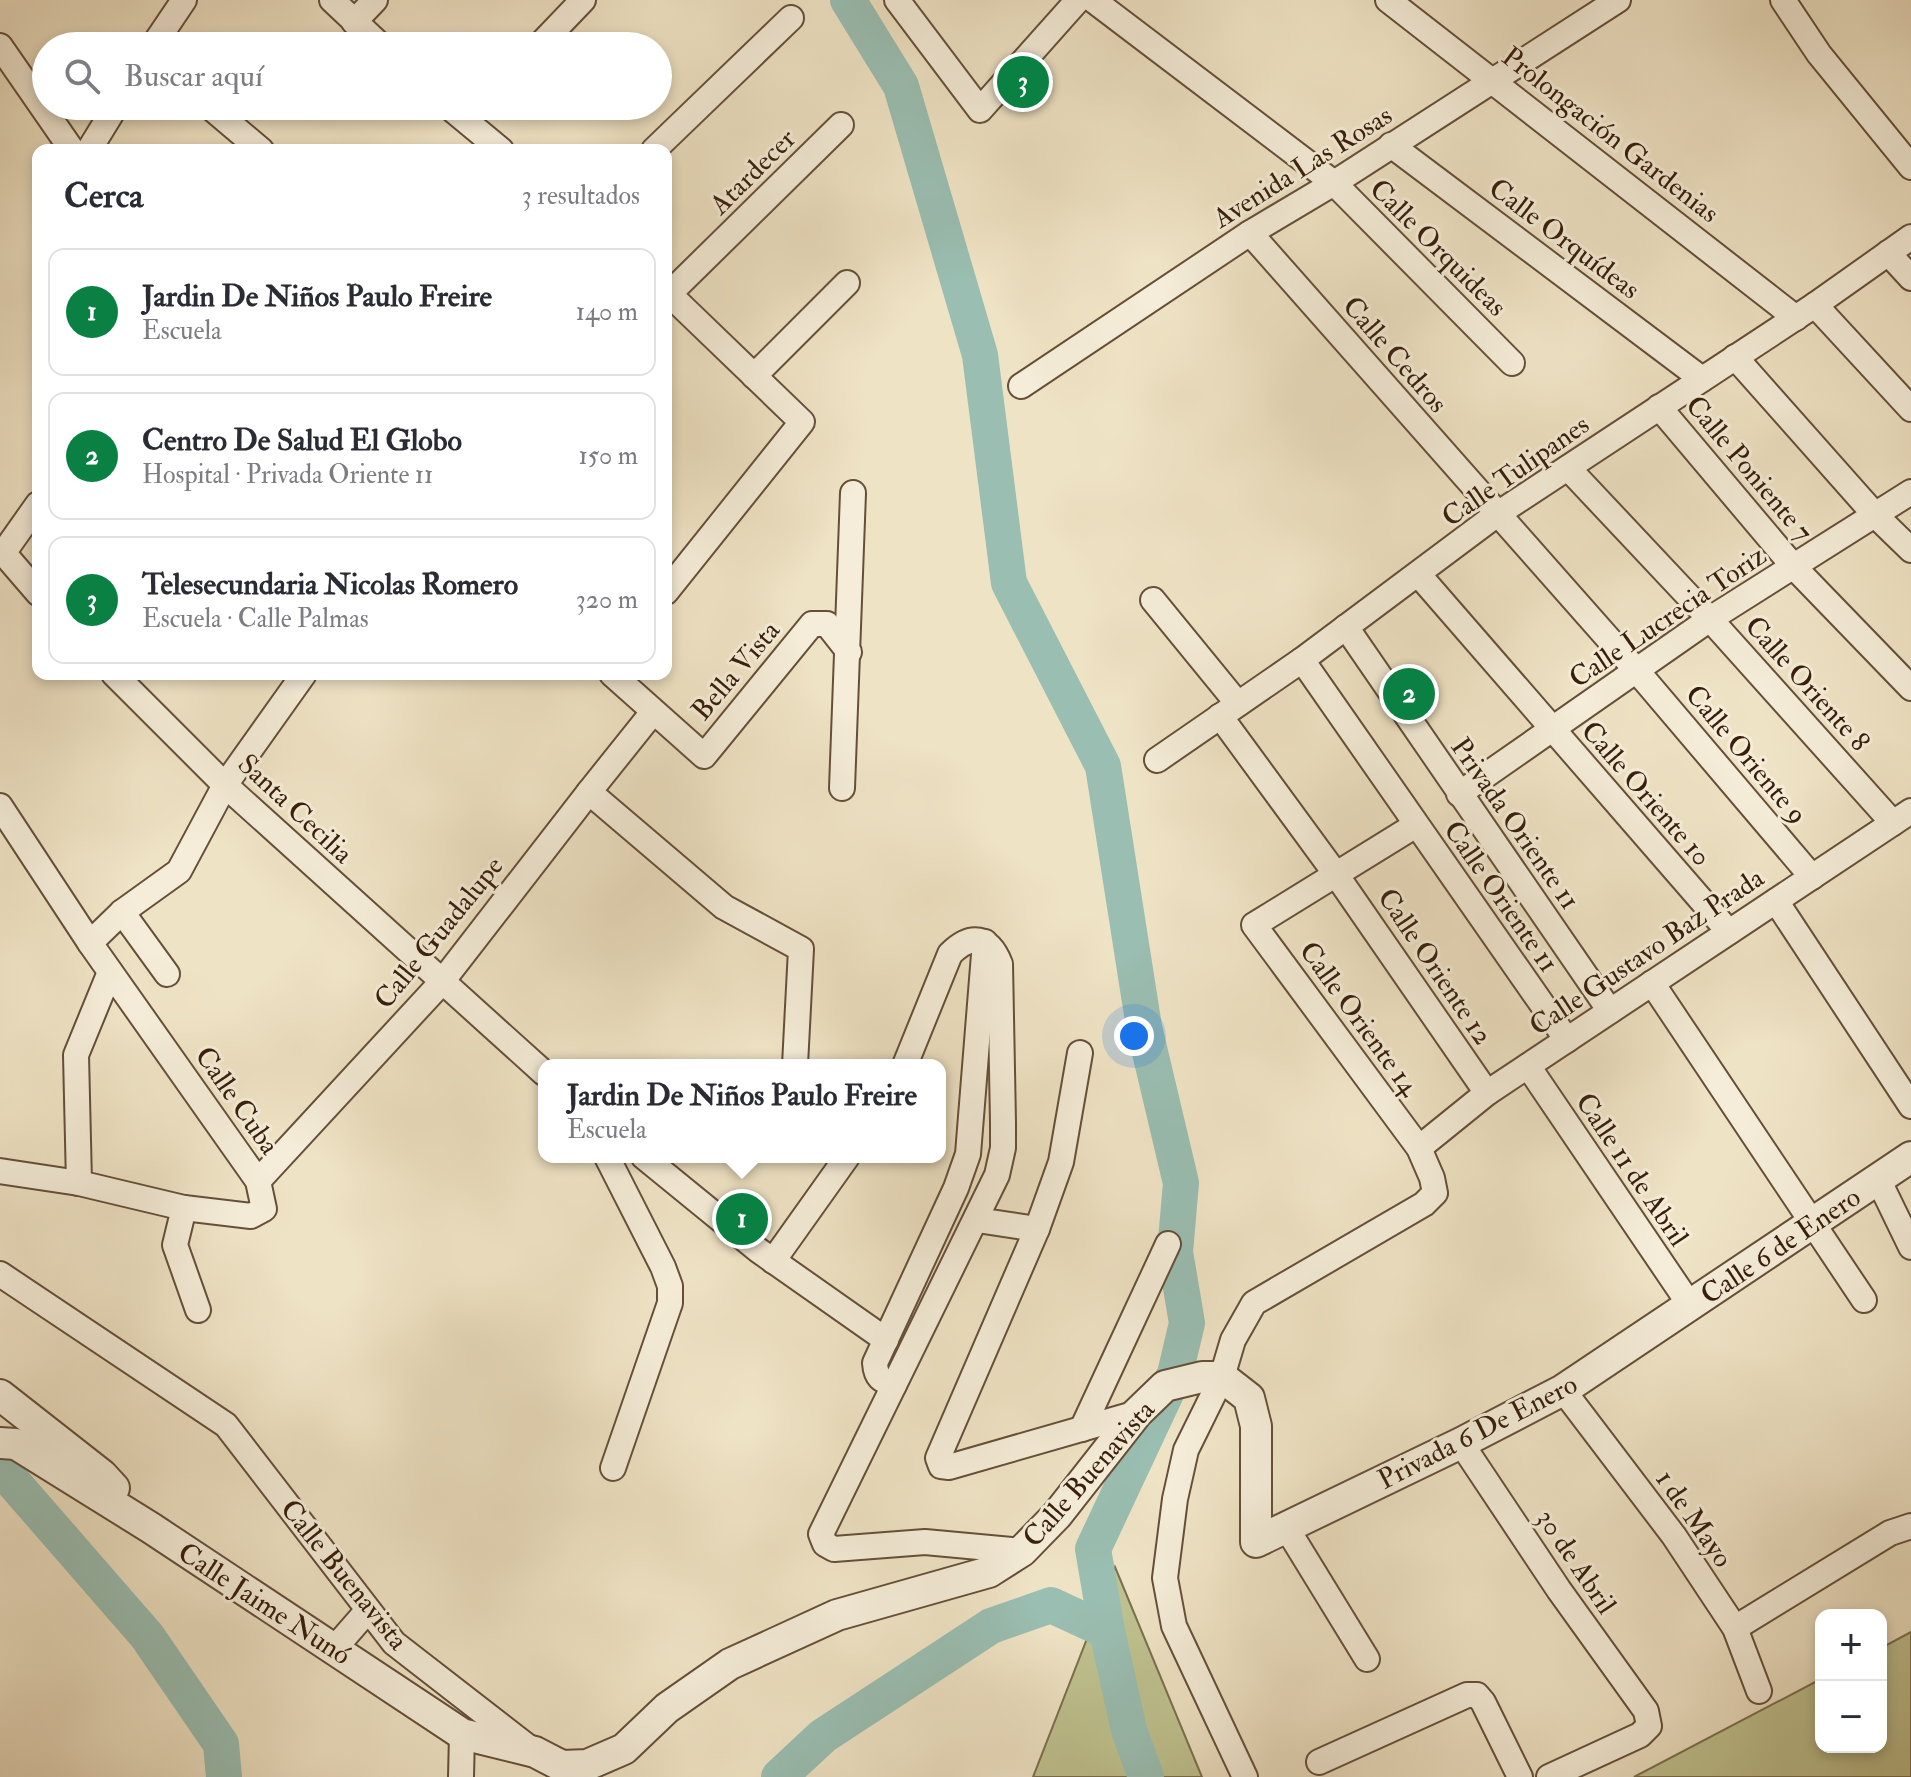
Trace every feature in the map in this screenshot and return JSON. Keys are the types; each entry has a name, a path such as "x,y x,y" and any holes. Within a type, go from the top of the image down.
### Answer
{"street":[{"path":"162,32 184,0"},
{"path":"332,0 365,32"},
{"path":"354,22 375,0"},
{"path":"552,32 583,0"},
{"path":"897,0 980,110 1078,0"},
{"name":"Calle Orquideas","path":"1093,0 1334,183 1512,363"},
{"name":"Prolongación Gardenias","path":"1388,0 1806,311 1911,409"},
{"name":"Avenida Las Rosas","path":"1021,386 1250,233 1334,183 1618,0"},
{"path":"1783,0 1819,54 1911,167"},
{"path":"660,144 791,18"},
{"path":"0,46 32,92"},
{"path":"51,120 68,144"},
{"path":"93,144 107,120"},
{"path":"226,120 254,144"},
{"path":"473,120 495,144"},
{"name":"Atardecer","path":"672,289 841,125"},
{"name":"Calle Orquídeas","path":"1391,145 1702,379"},
{"name":"Calle Cedros","path":"1250,233 1637,671"},
{"name":"Calle Tulipanes","path":"1157,760 1302,660 1496,515 1806,311 1911,237"},
{"path":"1888,253 1911,278"},
{"path":"754,376 847,283"},
{"path":"672,297 802,422 672,584"},
{"path":"1735,357 1876,516 1911,550"},
{"name":"Calle Poniente 7","path":"1659,407 1794,567 1911,688"},
{"name":"Calle Oriente 8","path":"1568,468 1902,817"},
{"name":"Calle Lucrecia Toriz","path":"1459,794 1710,619 1911,492"},
{"path":"842,788 853,493"},
{"path":"32,512 2,551 32,586"},
{"name":"Calle Oriente 10","path":"1419,575 1729,932"},
{"name":"Calle Oriente 12","path":"1153,600 1335,873 1487,1093"},
{"name":"Bella Vista","path":"653,712 704,756 812,624 827,624 849,652"},
{"name":"Privada Oriente 11","path":"1346,627 1610,1011"},
{"name":"Calle Oriente 11","path":"1302,660 1567,1040"},
{"name":"Calle Oriente 9","path":"1637,671 1812,877"},
{"name":"Santa Cecilia","path":"120,680 225,785 538,1068"},
{"path":"90,943 122,912 179,871 225,785 300,680"},
{"path":"618,680 653,712"},
{"name":"Calle Guadalupe","path":"258,1181 441,983 653,712"},
{"path":"589,792 724,907 801,949 795,1059"},
{"name":"Calle Cuba","path":"0,806 90,943 258,1181 264,1209 251,1216 184,1208 79,1183 0,1171"},
{"name":"Calle Gustavo Baz Prada","path":"1419,1148 1487,1093 1902,817"},
{"path":"1335,873 1416,825"},
{"name":"Calle Oriente 14","path":"1210,1378 1254,1303 1424,1204 1435,1193 1419,1148 1254,925 1335,873"},
{"path":"1776,901 1911,1106"},
{"path":"122,912 167,974"},
{"path":"907,1059 950,954 961,944 973,940 985,942 995,950 1000,964 1003,1148 997,1175 821,1534 825,1544 834,1549 925,1542 1022,1551"},
{"path":"894,1385 880,1380 875,1363 956,1188 968,1154 985,942"},
{"path":"79,1183 76,1055 110,972"},
{"path":"1652,983 1864,1300"},
{"path":"1080,1053 1061,1162 1037,1229 938,1458 941,1466 949,1467 1137,1413"},
{"name":"Calle 11 de Abril","path":"1528,1066 1690,1305"},
{"name":"Calle 6 de Enero","path":"1690,1305 1911,1157"},
{"path":"610,1163 670,1286 670,1303 613,1468"},
{"path":"651,1163 765,1255 886,1340"},
{"path":"765,1255 842,1163"},
{"path":"1878,1179 1911,1247"},
{"path":"184,1208 175,1245 198,1310"},
{"path":"977,1220 1037,1229"},
{"path":"1082,1429 1168,1244"},
{"name":"Calle Buenavista","path":"0,1274 226,1425 394,1643 535,1752 562,1766 587,1765 624,1749 667,1708 730,1664 837,1615 989,1572 1022,1551 1057,1515 1137,1413 1165,1386 1210,1378"},
{"name":"Privada 6 De Enero","path":"1210,1378 1249,1398 1256,1426 1256,1542 1563,1390 1690,1305"},
{"path":"1210,1378 1186,1450 1175,1499 1165,1578 1174,1626 1245,1777"},
{"name":"1 de Mayo","path":"1563,1390 1674,1536 1735,1628 1759,1691"},
{"path":"0,1395 102,1475 151,1528"},
{"name":"Calle Jaime Nunó","path":"8,1443 151,1528 462,1734 535,1752"},
{"name":"30 de Abril","path":"1461,1443 1559,1590 1646,1711 1649,1726 1640,1735 1549,1777"},
{"path":"1735,1628 1890,1533 1911,1526"},
{"path":"1286,1527 1367,1659"},
{"path":"334,1649 368,1610"},
{"path":"1319,1762 1467,1695 1477,1695 1520,1777"},
{"path":"461,1777 462,1734"}],"green space":[{"path":"1115,1567 1202,1777 1033,1777"},
{"path":"1911,1632 1911,1777 1634,1777 1815,1682 1815,1753 1887,1753 1887,1645"}],"waterway":[{"path":"848,0 901,86 980,355 1009,583 1103,766 1144,1027 1181,1183 1175,1252 1187,1323 1175,1374 1093,1549 1107,1631"},
{"path":"0,1467 147,1636 221,1744 224,1777"},
{"path":"779,1777 823,1736 991,1626 1051,1605 1107,1631 1129,1730 1146,1777"}],"place":[{"name":"Telesecundaria Nicolas Romero","path":"1023,82"},
{"name":"Centro De Salud El Globo","path":"1409,694"},
{"name":"Jardin De Niños Paulo Freire","path":"742,1219"}]}
